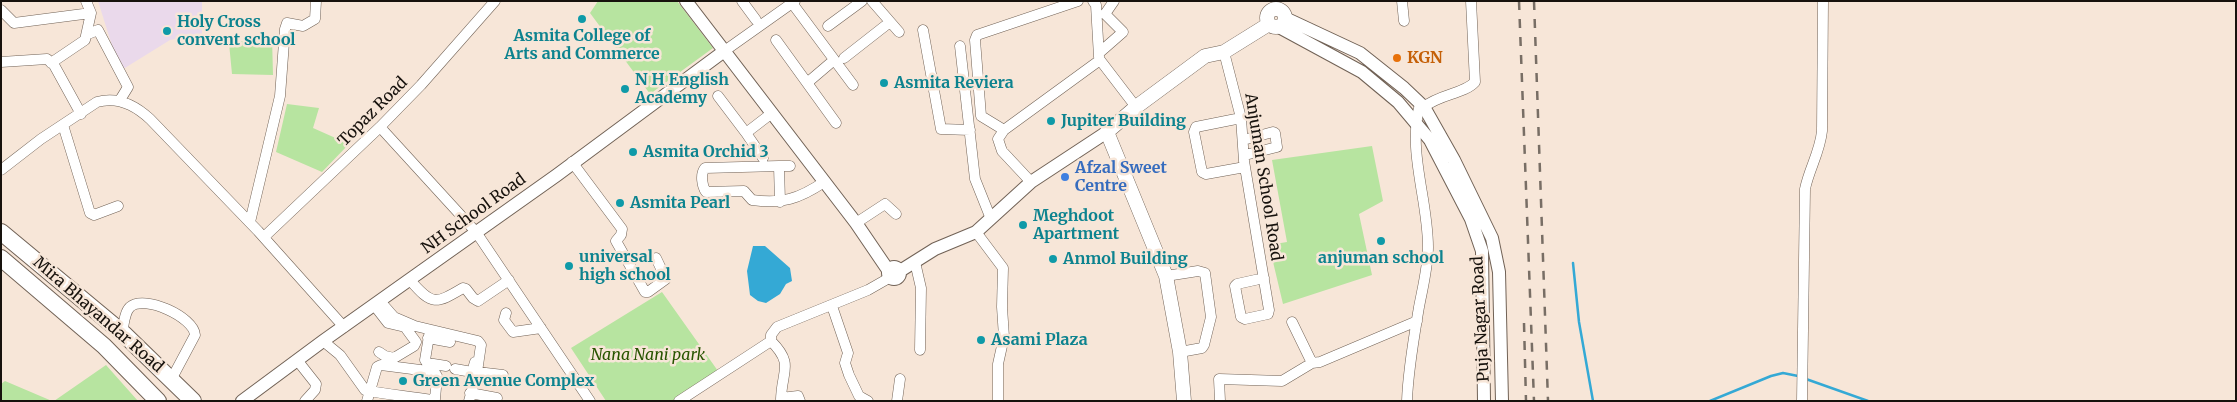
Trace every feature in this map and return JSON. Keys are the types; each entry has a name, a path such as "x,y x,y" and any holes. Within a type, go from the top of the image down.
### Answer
{"main road":[{"path":"1184,401 1180,352 1166,276 1107,132 1136,107 1206,56 1224,52 1275,13"},
{"name":"Mira Bhayandar Road","path":"1,232 122,333 157,379 193,401"},
{"path":"1,238 157,379 184,401"},
{"path":"1,258 104,346 157,379"},
{"name":"Mira Bhayandar Road","path":"1,265 108,354 149,401"},
{"path":"157,379 158,401"}],"street":[{"path":"52,63 85,40 88,34 87,28 90,12 86,1"},
{"path":"250,222 280,96 285,29 287,23 303,26 315,19 316,1"},
{"name":"Topaz Road","path":"264,238 421,85 495,1"},
{"path":"686,1 892,273"},
{"path":"742,1 756,20"},
{"path":"828,26 862,1"},
{"path":"872,1 899,32"},
{"path":"1004,130 981,116 975,40 977,35 1078,1"},
{"path":"1093,1 1096,5 1099,57 1136,107"},
{"path":"1031,182 1002,151 998,139 1004,130 1099,57 1123,32 1105,14 1114,1"},
{"path":"1402,1 1404,22"},
{"path":"1407,401 1417,321 1427,268 1428,244 1415,138 1415,120 1422,106 1434,99 1470,87 1475,82 1471,1"},
{"path":"1802,399 1804,371 1805,189 1808,176 1820,147 1822,131 1823,1"},
{"path":"723,52 794,2 839,59 853,85"},
{"path":"1,10 14,23 90,12"},
{"name":"Puja Nagar Road","path":"1275,13 1360,53 1404,88 1422,106 1454,160 1492,238 1498,266 1502,401"},
{"name":"Puja Nagar Road","path":"1275,13 1362,72 1415,120 1430,140 1471,219 1482,251 1484,401"},
{"path":"807,83 890,22"},
{"path":"88,34 98,30 128,87 120,100"},
{"path":"924,30 941,129 970,130"},
{"path":"776,40 836,123"},
{"path":"960,46 975,179 991,219"},
{"name":"NH School Road","path":"242,401 723,52"},
{"name":"Anjuman School Road","path":"1224,52 1241,118 1245,167 1264,278 1269,310 1268,314 1245,319 1241,317 1237,284 1264,278"},
{"path":"1,62 47,59 52,63 80,114"},
{"path":"718,96 763,158"},
{"path":"1,170 98,102 120,100 146,115 250,222 344,327"},
{"path":"746,133 772,113"},
{"path":"1241,118 1196,127 1194,132 1202,172 1206,174 1245,167"},
{"path":"63,125 90,213 96,214 118,206"},
{"path":"380,127 476,232 590,401"},
{"path":"800,401 798,396 782,399 785,358 771,341 771,334 777,327 868,290 892,273 915,262 935,249 976,232 1031,182 1107,132"},
{"path":"1243,140 1273,132 1275,133 1278,145 1277,148 1245,155"},
{"path":"572,162 622,229 621,235 616,241 645,292 648,292 666,279 656,258"},
{"path":"780,202 784,166 705,168 703,187 706,192 744,191 752,200 780,202 797,197 824,182"},
{"path":"856,223 886,204 896,214"},
{"path":"976,232 1003,268 1002,307 1004,337 998,364 998,401"},
{"path":"915,262 921,288 920,350"},
{"path":"1482,265 1498,266"},
{"path":"1166,276 1198,271 1205,272 1211,318 1204,345 1202,348 1180,352"},
{"path":"410,280 428,297 436,301 441,301 463,288 478,301 509,280"},
{"path":"377,303 394,317 429,334 478,341 481,345 478,372 470,397 497,398"},
{"path":"377,303 388,323 405,327 416,342 414,346 394,358 385,356 380,352"},
{"path":"122,333 127,314 131,306 136,304 151,304 165,309 183,317 191,324 195,336 157,379"},
{"path":"832,306 848,353 845,363 849,375 859,396 868,401"},
{"path":"506,313 504,320 513,332 541,328"},
{"path":"1220,401 1219,379 1282,380 1312,362 1320,362 1417,321"},
{"path":"1292,322 1312,362"},
{"path":"429,334 425,360 427,363 472,372 474,370 476,345 459,342 454,339"},
{"path":"323,341 340,355 369,396"},
{"path":"679,401 771,341"},
{"path":"297,360 316,384 315,390 305,401"},
{"path":"381,365 428,371 435,373 437,376 435,399 369,396 377,367 381,365"},
{"path":"478,372 503,375"},
{"path":"897,401 900,379"}],"shaded area":[{"path":"98,1 202,1 202,34 170,40 120,71"}],"green space":[{"path":"598,1 677,1 713,48 650,94 590,13"},
{"path":"272,37 273,75 232,74 229,43"},
{"path":"287,104 319,108 313,128 349,144 322,172 276,152"},
{"path":"1372,146 1383,201 1359,214 1372,275 1283,304 1269,245 1287,242 1272,160"},
{"name":"Nana Nani park","path":"662,292 718,371 673,401 606,401 571,348"},
{"path":"106,365 138,401 54,401"},
{"path":"5,381 52,401 1,401 1,384"}],"water":[{"path":"753,246 765,246 790,268 792,281 786,284 780,294 766,303 758,301 750,295 747,271"}],"waterway":[{"path":"1573,263 1579,322 1593,401"},
{"path":"1710,401 1771,376 1783,373 1798,376"},
{"path":"1806,379 1868,401"}],"railway":[{"path":"1519,1 1534,401"},
{"path":"1534,1 1548,401"},
{"path":"1524,323 1526,401"}],"place":[{"name":"Asmita College of Arts and Commerce","path":"582,19"},
{"name":"Holy Cross convent school","path":"167,31"},
{"name":"KGN","path":"1397,58"},
{"name":"Asmita Reviera","path":"884,83"},
{"name":"N H English Academy","path":"625,89"},
{"name":"Jupiter Building","path":"1051,121"},
{"name":"Asmita Orchid 3","path":"633,152"},
{"name":"Afzal Sweet Centre","path":"1065,177"},
{"name":"Asmita Pearl","path":"620,203"},
{"name":"Meghdoot Apartment","path":"1023,225"},
{"name":"anjuman school","path":"1381,241"},
{"name":"Anmol Building","path":"1053,259"},
{"name":"universal high school","path":"569,266"},
{"name":"Asami Plaza","path":"981,340"},
{"name":"Green Avenue Complex","path":"403,381"}]}
